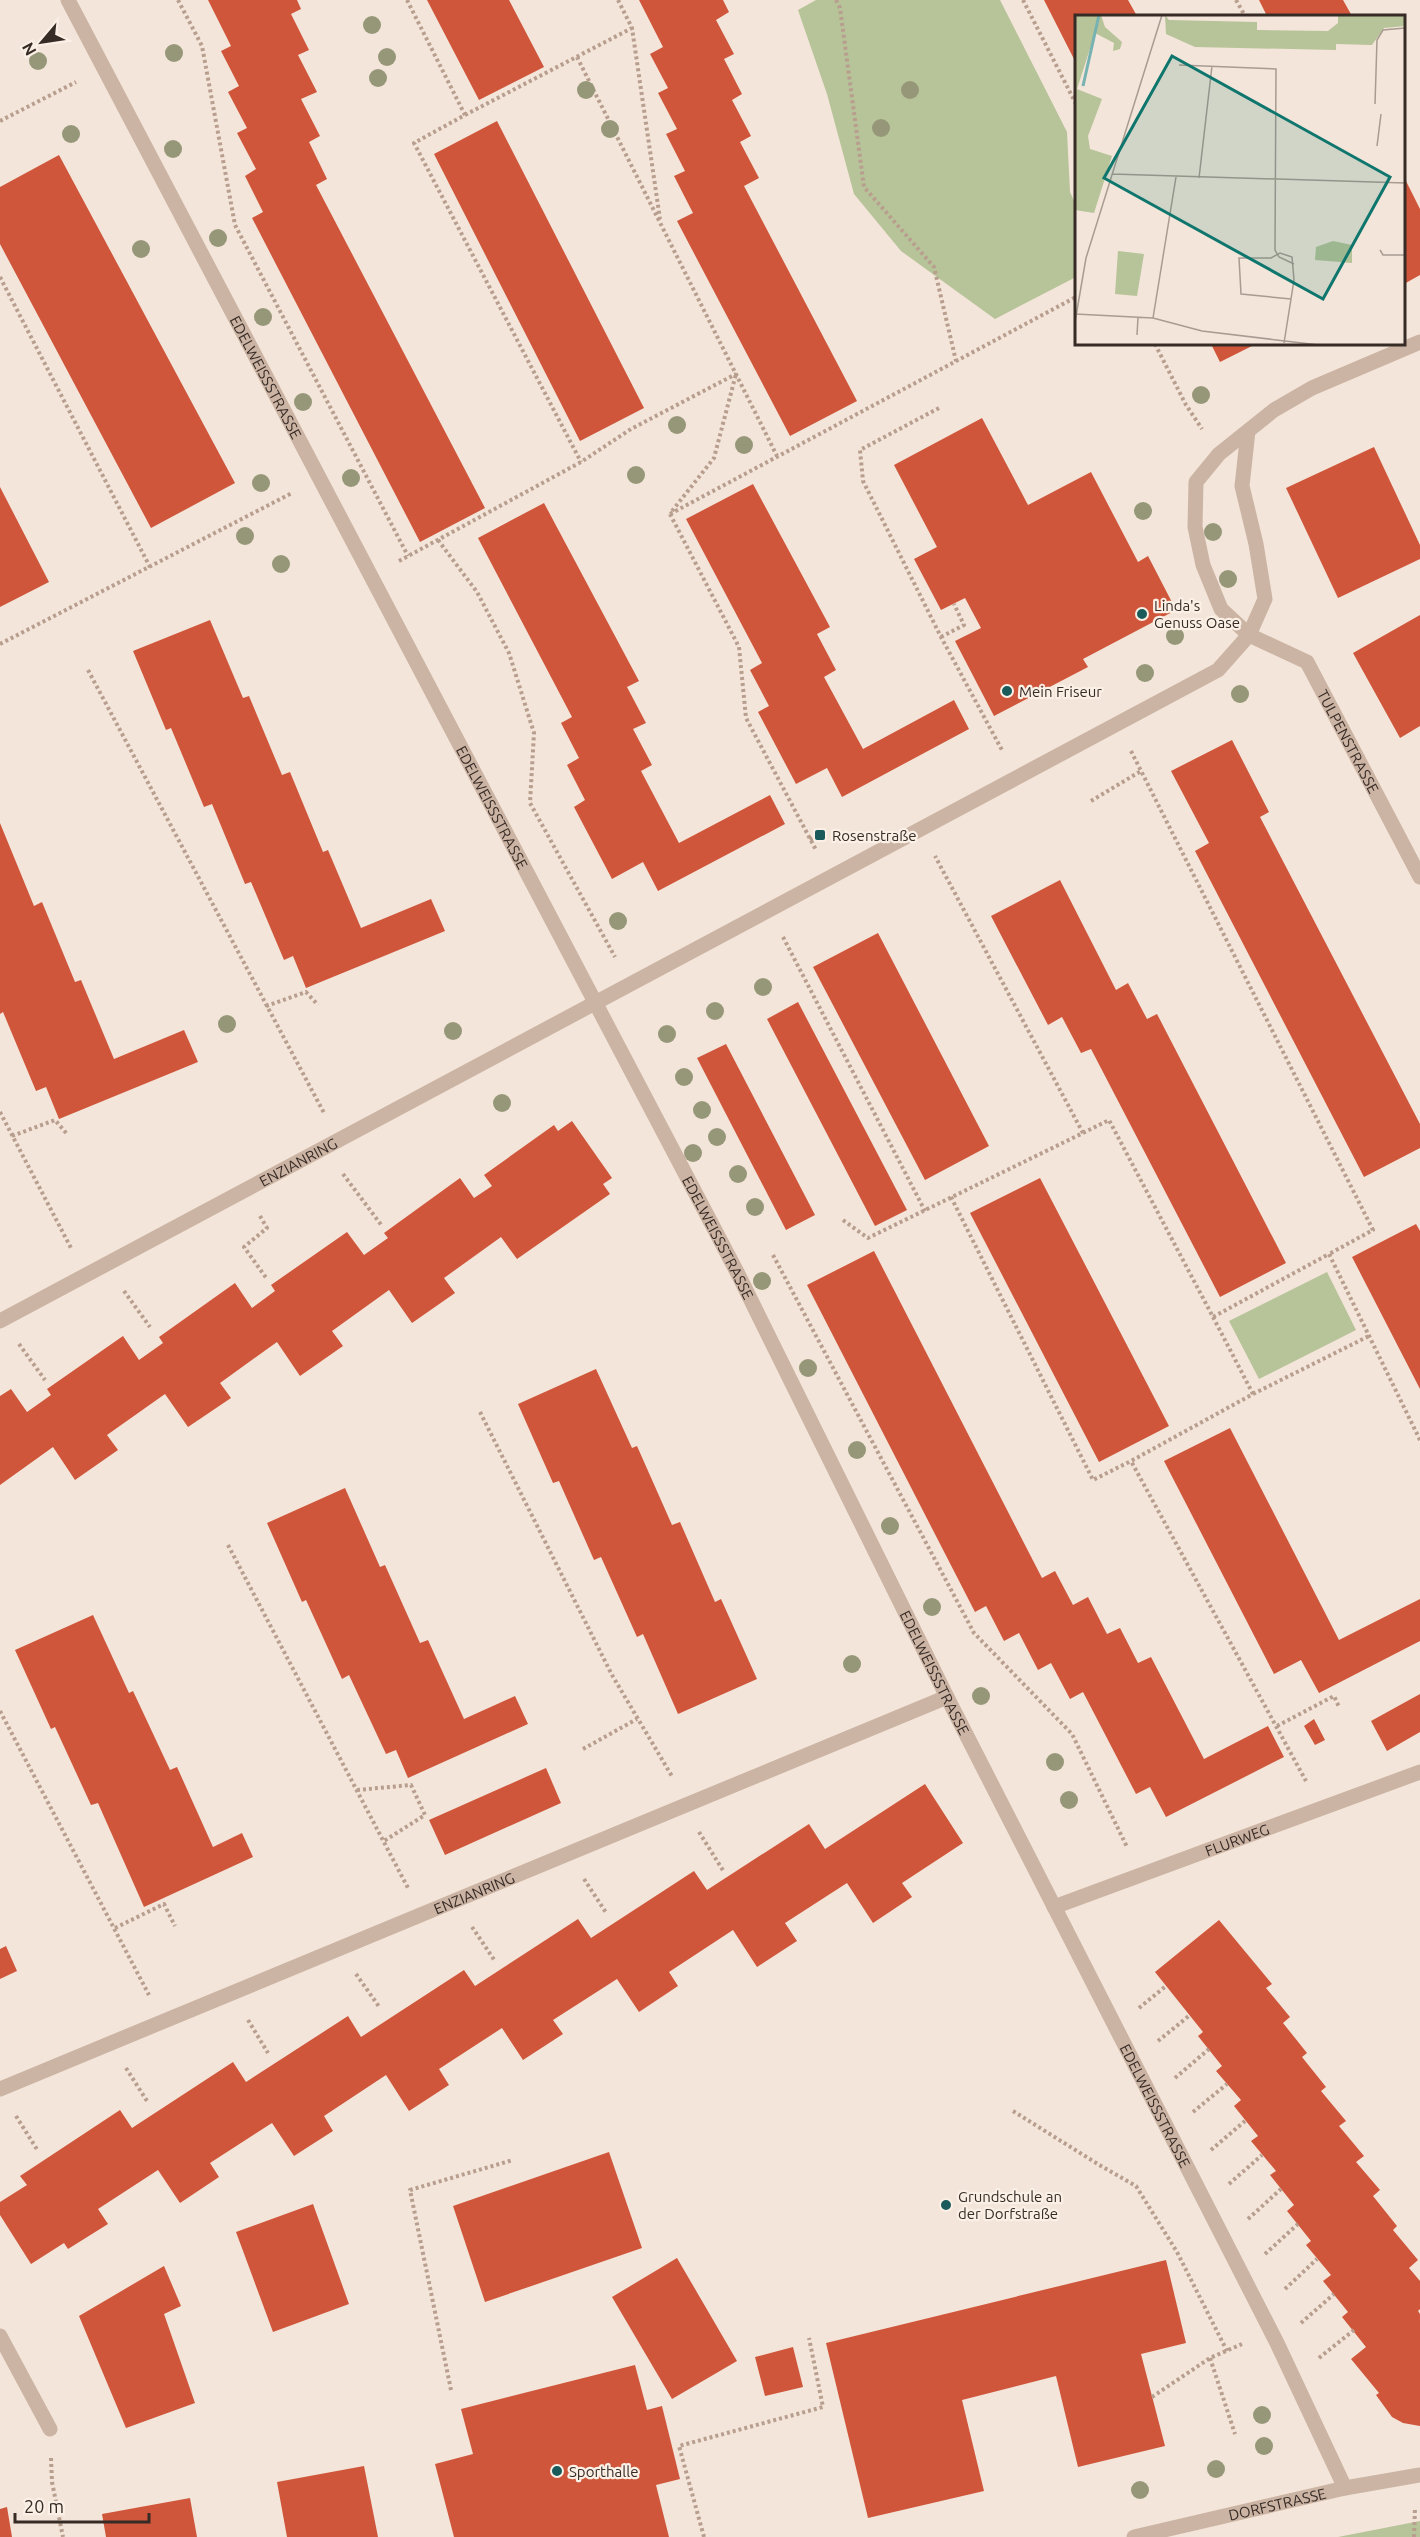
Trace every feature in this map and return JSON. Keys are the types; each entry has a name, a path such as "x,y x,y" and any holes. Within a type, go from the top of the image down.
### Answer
{"street":[{"name":"EDELWEISSSTRASSE","path":"68,0 742,1281 947,1697 1277,2343 1345,2488"},
{"path":"1249,635 1221,609 1203,566 1195,527 1196,482 1219,453 1274,410 1312,388 1420,342"},
{"path":"594,1003 1218,670 1249,635 1265,599 1256,544 1242,486 1248,431"},
{"name":"TULPENSTRASSE","path":"1249,635 1306,662 1420,877"},
{"name":"ENZIANRING","path":"1,1321 594,1003"},
{"name":"ENZIANRING","path":"0,2089 947,1697"},
{"name":"FLURWEG","path":"1054,1907 1420,1772"},
{"path":"0,2336 50,2429"},
{"name":"DORFSTRASSE","path":"1134,2537 1345,2488 1420,2475"}],"path":[{"path":"178,0 202,46 235,225 408,556"},
{"path":"407,0 465,115"},
{"path":"618,0 632,28 661,224"},
{"path":"836,0 840,8 864,187 934,267 956,362"},
{"path":"1023,0 1075,100"},
{"path":"1236,0 1244,15"},
{"path":"581,462 414,143 632,28"},
{"path":"577,57 777,456"},
{"path":"0,121 104,68"},
{"path":"0,276 150,567"},
{"path":"670,514 1075,298"},
{"path":"1156,345 1193,416"},
{"path":"370,577 581,462 631,429 736,374"},
{"path":"670,514 714,458 736,374"},
{"path":"939,408 860,450 863,481 940,637 1016,778"},
{"path":"0,644 320,479"},
{"path":"670,514 739,647 746,718 830,877"},
{"path":"438,540 477,592 509,653 534,733 530,802 630,984"},
{"path":"940,637 964,625 954,603"},
{"path":"88,670 338,1140"},
{"path":"1118,724 1373,1230 1213,1317"},
{"path":"1091,801 1141,771"},
{"path":"921,829 1083,1133"},
{"path":"810,840 820,835"},
{"path":"769,909 925,1211"},
{"path":"266,1006 306,992 318,1005"},
{"path":"0,1112 85,1275"},
{"path":"12,1136 56,1120 68,1134"},
{"path":"843,1220 868,1238 1109,1120 1253,1394"},
{"path":"323,1148 382,1226"},
{"path":"245,1190 267,1228 244,1248 267,1279"},
{"path":"951,1197 1093,1479 1131,1461 1253,1394 1369,1336"},
{"path":"1329,1254 1420,1440"},
{"path":"773,1255 974,1633 1072,1734 1141,1876"},
{"path":"105,1264 150,1327"},
{"path":"1,1321 45,1380"},
{"path":"480,1412 612,1675 724,1872"},
{"path":"1131,1461 1300,1770"},
{"path":"228,1545 423,1915"},
{"path":"1277,1726 1334,1696 1339,1707"},
{"path":"0,1711 163,2022"},
{"path":"583,1749 638,1718"},
{"path":"357,1790 411,1785 425,1815 384,1841"},
{"path":"568,1855 607,1914"},
{"path":"455,1901 495,1961"},
{"path":"115,1928 164,1904 175,1926"},
{"path":"339,1949 380,2008"},
{"path":"232,1993 267,2053"},
{"path":"1133,2062 1190,2015"},
{"path":"1151,2098 1209,2049"},
{"path":"1169,2133 1227,2084"},
{"path":"13,2112 38,2151"},
{"path":"1013,2112 1136,2186 1177,2252 1227,2351"},
{"path":"1188,2169 1245,2121"},
{"path":"1206,2204 1262,2155"},
{"path":"451,2390 410,2190 513,2160"},
{"path":"1225,2241 1281,2189"},
{"path":"1241,2274 1298,2224"},
{"path":"1260,2311 1317,2259"},
{"path":"1277,2343 1334,2294"},
{"path":"1294,2379 1354,2330"},
{"path":"704,2537 679,2446 823,2407 809,2338"},
{"path":"1152,2397 1210,2358 1236,2347"},
{"path":"1210,2358 1235,2434"},
{"path":"51,2482 63,2537"}],"green space":[{"path":"816,0 1000,0 1067,132 1070,192 1075,203 1075,278 995,319 901,251 854,194 827,94 798,10"},
{"path":"1327,1272 1356,1330 1259,1379 1229,1321"},
{"path":"1420,2521 1420,2537 1338,2537"}],"building":[{"path":"208,0 297,0 301,9 291,14 309,50 298,55 317,92 301,99 320,136 309,142 327,179 316,185 485,508 420,542 252,218 263,212 245,176 256,169 237,133 247,128 228,92 239,86 221,51 231,46"},
{"path":"427,0 509,0 544,67 479,100"},
{"path":"639,0 723,0 729,12 716,20 734,54 724,59 742,94 732,100 751,136 740,142 759,178 744,186 857,401 790,436 677,221 693,213 674,176 685,171 666,134 677,129 658,93 668,88 650,54 663,47"},
{"path":"1044,0 1128,0 1136,15 1075,15 1075,61"},
{"path":"1259,0 1343,0 1351,15 1266,15"},
{"path":"497,121 644,408 580,441 434,154"},
{"path":"59,155 235,483 151,528 0,244 0,187"},
{"path":"1405,179 1420,209 1420,275 1405,283"},
{"path":"1212,345 1254,345 1220,362"},
{"path":"982,418 1028,505 1091,472 1138,562 1148,556 1176,610 1083,659 1088,667 994,716 955,641 981,628 965,598 941,610 914,559 937,547 894,465"},
{"path":"1374,447 1420,545 1420,559 1338,598 1286,488"},
{"path":"753,484 830,627 817,634 836,670 824,677 863,749 954,700 969,729 842,797 827,768 796,784 758,712 769,706 750,670 762,663 686,519"},
{"path":"0,487 49,582 0,607"},
{"path":"544,503 639,681 627,687 646,723 633,729 652,765 641,771 679,843 770,795 785,824 658,891 643,862 612,879 574,807 585,800 567,765 579,758 561,723 572,717 478,538"},
{"path":"1420,615 1420,726 1400,738 1353,653"},
{"path":"210,620 243,698 249,696 282,775 290,772 323,852 328,850 361,928 431,899 445,931 306,988 293,956 284,960 251,882 245,884 212,804 204,807 171,728 166,730 133,651"},
{"path":"1232,740 1269,812 1260,817 1420,1124 1420,1148 1364,1177 1195,851 1209,843 1171,771"},
{"path":"0,823 34,906 42,902 75,982 81,980 114,1059 184,1030 198,1062 59,1119 46,1087 36,1091 3,1012 0,1014"},
{"path":"1060,880 1116,990 1128,983 1147,1019 1157,1014 1286,1263 1220,1297 1091,1049 1081,1053 1062,1017 1048,1025 991,916"},
{"path":"878,933 989,1146 925,1180 813,967"},
{"path":"798,1002 907,1210 875,1226 767,1019"},
{"path":"726,1044 815,1215 786,1230 697,1058"},
{"path":"572,1121 612,1178 603,1184 610,1194 517,1259 501,1237 444,1278 455,1293 412,1323 389,1290 332,1331 343,1346 300,1376 277,1342 220,1383 231,1398 188,1427 165,1394 107,1435 118,1450 75,1480 53,1447 0,1485 0,1396 11,1389 27,1412 51,1395 47,1389 123,1336 139,1360 163,1343 159,1337 235,1283 252,1308 275,1291 271,1285 347,1232 364,1255 388,1238 384,1233 460,1178 474,1198 492,1186 484,1175 554,1125 558,1131"},
{"path":"1040,1178 1169,1426 1099,1462 970,1213"},
{"path":"1416,1224 1420,1231 1420,1389 1352,1257"},
{"path":"874,1251 1042,1578 1055,1571 1073,1605 1088,1597 1107,1634 1120,1628 1138,1663 1151,1657 1204,1759 1268,1726 1284,1757 1166,1817 1150,1787 1136,1794 1083,1692 1070,1699 1051,1663 1038,1670 1019,1633 1004,1641 986,1606 975,1612 807,1285"},
{"path":"596,1369 632,1448 637,1446 672,1525 680,1522 715,1602 721,1599 757,1679 678,1714 643,1634 637,1637 601,1557 594,1560 559,1481 553,1483 518,1404"},
{"path":"1230,1428 1339,1640 1420,1599 1420,1641 1319,1693 1301,1660 1274,1674 1164,1461"},
{"path":"345,1488 380,1567 385,1565 420,1643 428,1640 464,1719 515,1696 528,1724 408,1778 396,1750 386,1754 349,1675 342,1679 306,1600 302,1602 267,1523"},
{"path":"93,1615 129,1693 133,1691 170,1770 177,1767 213,1847 242,1833 253,1857 144,1907 98,1803 91,1805 55,1727 51,1729 15,1650"},
{"path":"1420,1694 1420,1732 1387,1751 1371,1721"},
{"path":"1314,1719 1325,1740 1315,1745 1304,1726"},
{"path":"546,1768 561,1803 445,1855 429,1820"},
{"path":"925,1784 963,1843 902,1883 912,1897 873,1923 847,1883 785,1923 797,1941 757,1967 733,1930 669,1972 678,1986 639,2012 617,1979 553,2020 563,2034 523,2060 502,2028 439,2069 449,2085 409,2111 386,2075 324,2116 333,2131 294,2156 272,2123 210,2163 219,2177 180,2203 158,2170 98,2209 108,2224 68,2249 64,2243 31,2264 0,2215 0,2202 27,2185 20,2176 120,2110 132,2128 233,2062 246,2082 348,2016 361,2037 464,1970 475,1986 578,1919 591,1938 694,1871 707,1890 809,1824 825,1849"},
{"path":"1219,1920 1272,1984 1266,1988 1290,2017 1283,2023 1307,2053 1302,2057 1326,2087 1321,2091 1346,2121 1339,2126 1364,2156 1356,2162 1380,2190 1373,2196 1397,2226 1393,2230 1418,2260 1409,2268 1420,2281 1420,2309 1418,2311 1420,2314 1420,2426 1403,2423 1392,2417 1376,2395 1379,2393 1351,2359 1366,2347 1342,2317 1348,2312 1323,2281 1331,2275 1306,2245 1311,2241 1287,2211 1294,2205 1270,2175 1276,2171 1251,2141 1258,2136 1234,2106 1241,2100 1216,2071 1222,2066 1198,2036 1203,2032 1155,1972"},
{"path":"6,1946 17,1971 0,1979 0,1949"},
{"path":"609,2152 642,2248 485,2302 453,2206"},
{"path":"313,2204 349,2304 273,2332 236,2232"},
{"path":"677,2258 737,2361 672,2399 612,2297"},
{"path":"1166,2260 1186,2343 1141,2354 1165,2446 1078,2467 1056,2376 962,2400 984,2491 868,2518 826,2343"},
{"path":"164,2266 181,2306 164,2314 195,2403 126,2428 79,2316"},
{"path":"793,2347 803,2387 765,2396 755,2357"},
{"name":"Sporthalle","path":"635,2365 647,2410 662,2406 680,2479 656,2485 669,2537 454,2537 435,2464 473,2454 461,2409"},
{"path":"364,2466 378,2537 287,2537 277,2482"},
{"path":"190,2498 197,2537 106,2537 102,2514"},
{"path":"7,2507 12,2537 0,2537 0,2509"}],"place":[{"name":"Linda's Genuss Oase","path":"1142,614"},
{"name":"Mein Friseur","path":"1007,691"},
{"name":"Rosenstraße","path":"820,835"},
{"name":"Grundschule an der Dorfstraße","path":"946,2205"},
{"name":"Sporthalle","path":"557,2471"}]}
